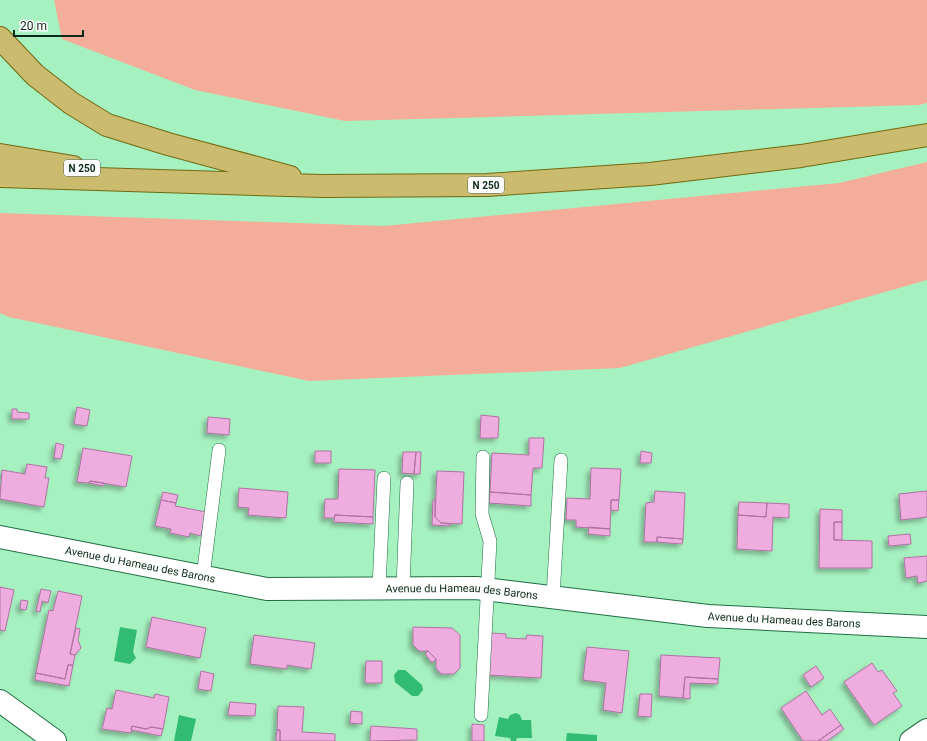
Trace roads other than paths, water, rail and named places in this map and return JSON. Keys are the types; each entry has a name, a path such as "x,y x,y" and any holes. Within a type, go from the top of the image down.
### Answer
{"main road":[{"path":"0,38 41,80 71,103 107,125 168,144 322,186"},
{"name":"N 250","path":"0,155 163,182 322,186 487,185 650,174 801,156 927,135"},
{"path":"0,176 163,182"}],"street":[{"name":"Avenue du Hameau des Barons","path":"0,537 267,589 476,588 708,616 927,627"},
{"path":"0,701 55,741"},
{"path":"911,741 927,730"}],"lane":[{"path":"203,577 219,450"},
{"path":"481,715 490,541 482,514 483,457"},
{"path":"553,597 561,460"},
{"path":"379,588 384,478"},
{"path":"403,588 407,483"}]}
